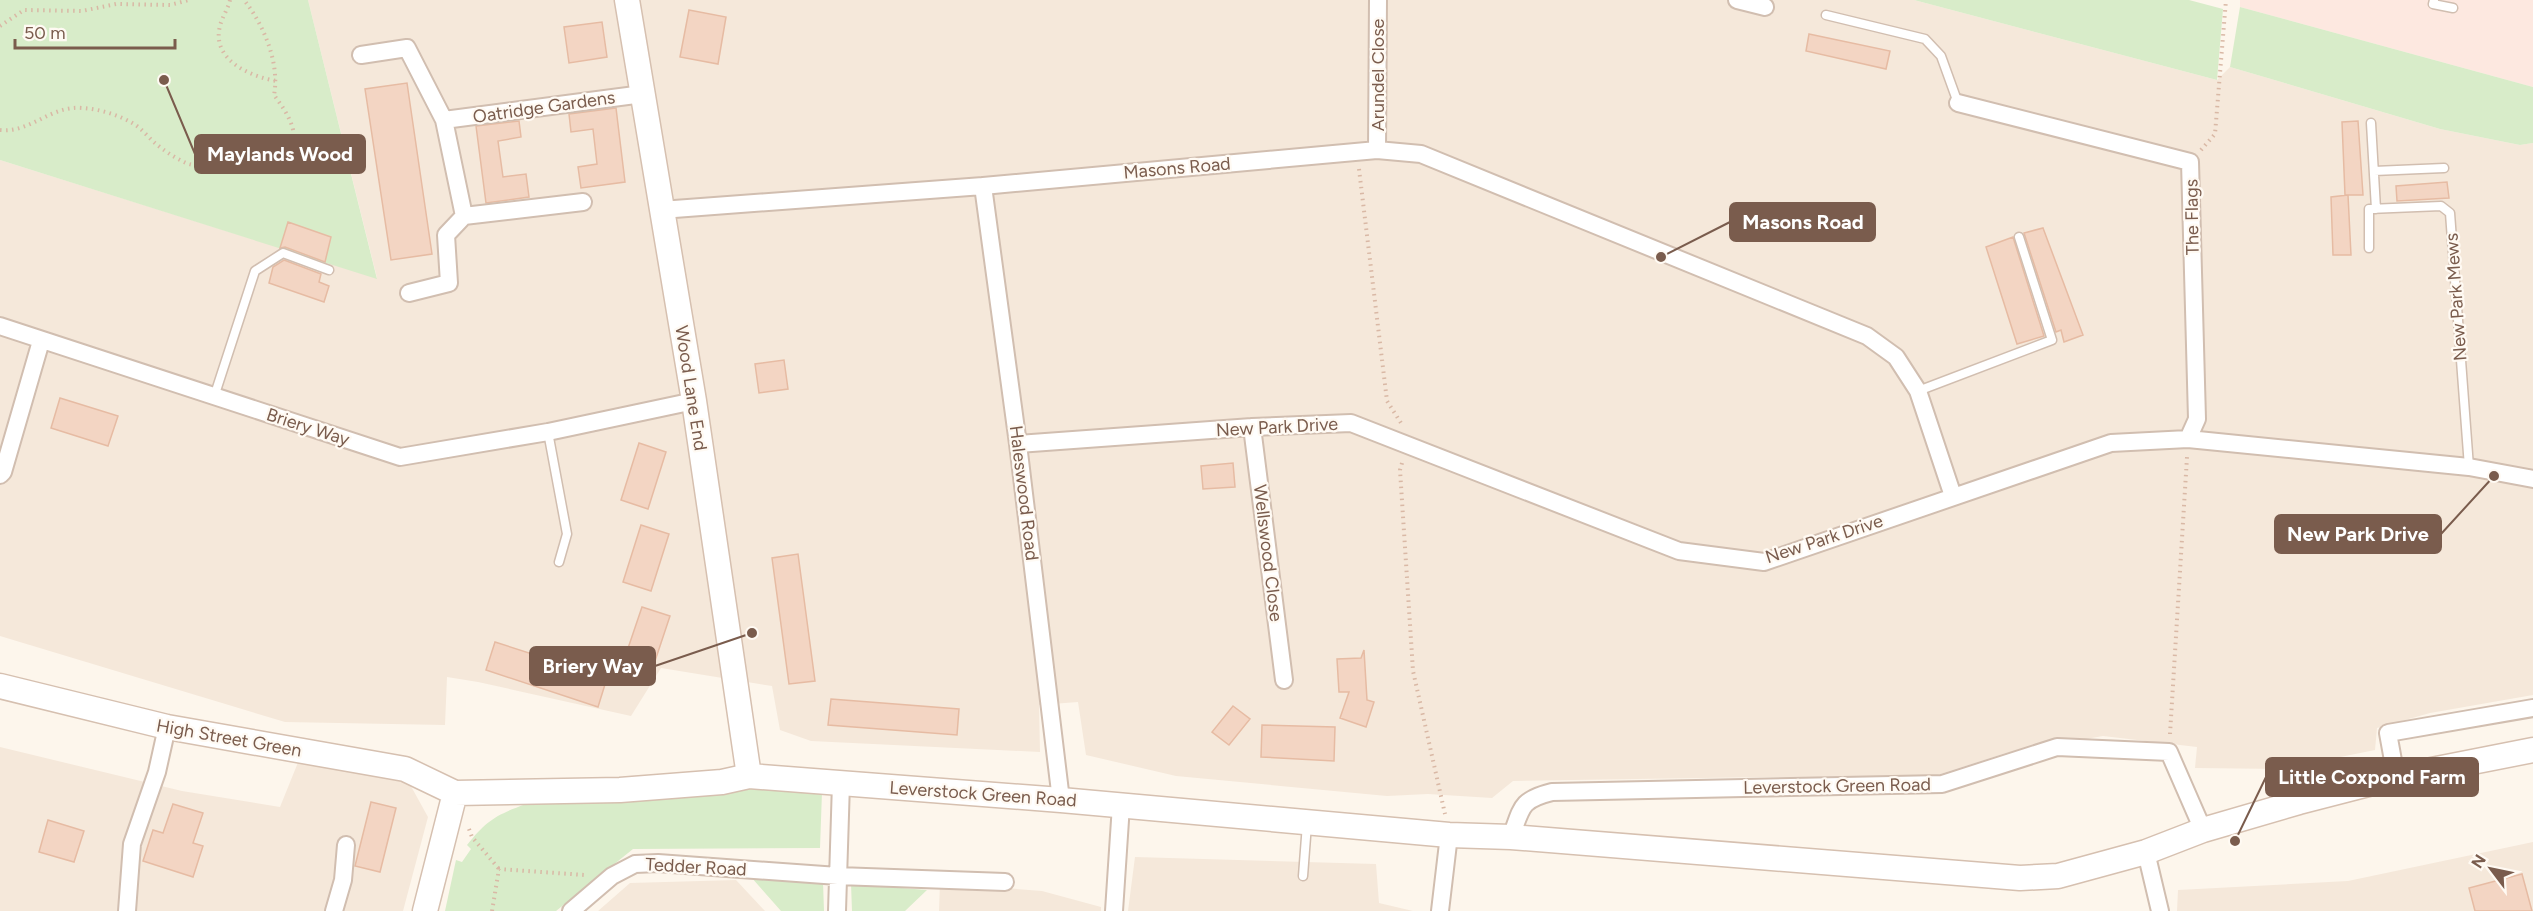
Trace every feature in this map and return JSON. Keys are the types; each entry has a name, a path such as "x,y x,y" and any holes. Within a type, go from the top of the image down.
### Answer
{"street":[{"name":"Wood Lane End","path":"627,0 694,401 749,776"},
{"name":"Arundel Close","path":"1377,150 1378,0"},
{"path":"1737,0 1765,7"},
{"path":"362,55 407,48 444,120 464,216"},
{"name":"Oatridge Gardens","path":"444,120 643,94"},
{"name":"The Flags","path":"1958,103 2190,162 2197,419 2188,439"},
{"name":"Masons Road","path":"662,210 983,186 1377,150 1421,154 1867,336 1896,357 1918,391 1953,496"},
{"name":"Haleswood Road","path":"983,186 1018,444 1061,800"},
{"path":"409,293 449,283 446,236 464,216 583,202"},
{"name":"Briery Way","path":"0,327 400,457 548,432 694,401"},
{"path":"0,475 3,472 41,341"},
{"name":"New Park Drive","path":"1018,444 1252,427 1351,423 1679,551 1764,562 2111,443 2188,439 2469,466 2533,479"},
{"name":"Wellswood Close","path":"1252,427 1284,680"},
{"name":"High Street Green","path":"0,686 167,728 405,769 455,793"},
{"path":"2396,777 2388,733 2533,708"},
{"path":"127,911 132,844 157,772 167,728"},
{"name":"Leverstock Green Road","path":"1511,837 1522,807 1532,797 1552,792 1942,784 2057,747 2169,752"},
{"name":"Leverstock Green Road","path":"455,793 620,790 722,782 749,776 1307,820 1449,835 1511,837 2020,878 2058,876 2146,852 2203,830 2299,802 2396,777 2533,750"},
{"path":"2169,752 2203,830"},
{"path":"837,911 841,783"},
{"path":"425,911 455,793"},
{"path":"1114,911 1121,805"},
{"path":"1440,911 1449,835"},
{"path":"334,911 343,880 346,845"},
{"path":"2146,852 2160,911"},
{"name":"Tedder Road","path":"571,911 612,876 635,864 658,863 838,876 1005,882"}],"lane":[{"path":"2434,0 2433,4 2453,8"},
{"path":"1826,15 1925,39 1941,56 1958,103"},
{"path":"2369,248 2369,209 2376,209 2371,123"},
{"path":"2374,171 2444,168"},
{"name":"New Park Mews","path":"2376,209 2440,206 2450,213 2469,466"},
{"path":"1918,391 2052,340 2019,237"},
{"path":"214,398 255,271 283,253 329,270"},
{"path":"548,432 567,534 559,562"},
{"path":"1303,876 1307,820"}],"path":[{"path":"0,26 24,10 82,11 116,4 170,5 189,0"},
{"path":"230,0 219,27 220,44 231,62 243,70 259,78 277,81"},
{"path":"0,130 11,131 28,126 58,109 80,107 108,112 135,125 157,146 186,163 208,169 270,166 283,157 293,140 293,129 283,107 274,95 277,81 271,55 251,9 244,0"},
{"path":"2190,162 2215,134 2226,0"},
{"path":"1357,152 1387,401 1409,436 1400,470 1413,671 1449,835"},
{"path":"2169,752 2188,439"},
{"path":"468,826 472,837 499,869 612,876"},
{"path":"492,911 499,869"}],"shaded area":[{"path":"308,0 1914,0 2217,80 2230,67 2440,129 2520,145 2533,143 2533,695 2430,713 2377,728 2375,750 2281,769 2195,768 2197,747 2103,736 2006,753 1928,778 1765,777 1513,781 1492,798 1428,794 1387,796 1176,776 1086,755 1078,702 1039,705 1040,752 811,741 780,730 772,686 661,668 631,716 447,677 445,725 285,722 0,636 0,160 377,278"},
{"path":"2240,0 2533,0 2533,87 2240,7"},
{"path":"0,747 182,791 280,807 299,760 407,779 428,817 403,911 0,911"},
{"path":"2533,842 2533,911 2177,911 2178,890 2348,881"},
{"path":"1135,857 1376,864 1379,903 1413,911 1128,911"},
{"path":"736,880 765,911 598,911 630,883"},
{"path":"940,883 1042,891 1101,907 1101,911 939,911"}],"green space":[{"path":"0,0 308,0 377,279 0,160"},
{"path":"1914,0 2189,0 2223,9 2217,80"},
{"path":"2240,7 2533,87 2533,143 2520,145 2440,129 2230,67"},
{"path":"755,784 822,792 820,848 633,849 556,911 445,911 456,860 462,862 471,849 467,845 480,830 499,815 516,808 526,804"},
{"path":"751,877 823,882 824,911 781,911"},
{"path":"851,884 927,890 905,911 852,911"}],"building":[{"path":"689,10 726,17 718,64 680,57"},
{"path":"602,22 607,57 569,63 564,27"},
{"path":"1809,34 1890,51 1886,69 1806,51"},
{"path":"407,83 432,254 391,260 365,89"},
{"path":"616,108 625,182 581,188 578,167 597,164 593,129 571,132 569,114"},
{"path":"519,121 521,137 498,141 503,177 526,174 529,197 486,203 476,126"},
{"path":"2358,121 2363,195 2345,195 2342,122"},
{"path":"2447,182 2449,198 2397,201 2396,186"},
{"path":"2348,195 2351,255 2333,255 2331,197"},
{"path":"288,222 331,237 325,262 285,247 280,248"},
{"path":"2043,228 2083,335 2064,342 2061,330 2056,332 2024,233"},
{"path":"2013,237 2044,336 2017,344 1986,247"},
{"path":"284,260 321,274 319,282 329,286 324,302 269,283 273,267"},
{"path":"784,360 788,389 759,393 755,364"},
{"path":"60,398 118,416 108,446 51,428"},
{"path":"639,443 666,452 648,509 621,500"},
{"path":"1233,463 1235,487 1203,489 1201,466"},
{"path":"641,525 669,534 651,591 623,582"},
{"path":"798,554 815,681 789,684 772,558"},
{"path":"642,607 670,616 651,673 623,663"},
{"path":"495,642 607,678 598,707 486,670"},
{"path":"1364,650 1367,700 1374,702 1366,727 1340,718 1349,692 1339,692 1337,659 1361,658"},
{"path":"831,699 959,709 957,735 828,725"},
{"path":"1233,706 1250,719 1229,745 1212,732"},
{"path":"1262,725 1335,727 1334,761 1261,757"},
{"path":"371,802 396,808 380,872 355,866"},
{"path":"173,804 203,813 193,843 203,846 193,877 143,861 153,830 163,833"},
{"path":"48,820 84,831 74,862 39,852"},
{"path":"2522,874 2532,911 2475,911 2469,888"}],"place":[{"name":"Maylands Wood","path":"164,80"},
{"name":"Masons Road","path":"1661,257"},
{"name":"New Park Drive","path":"2494,476"},
{"name":"Briery Way","path":"752,633"},
{"name":"Little Coxpond Farm","path":"2235,841"}]}
